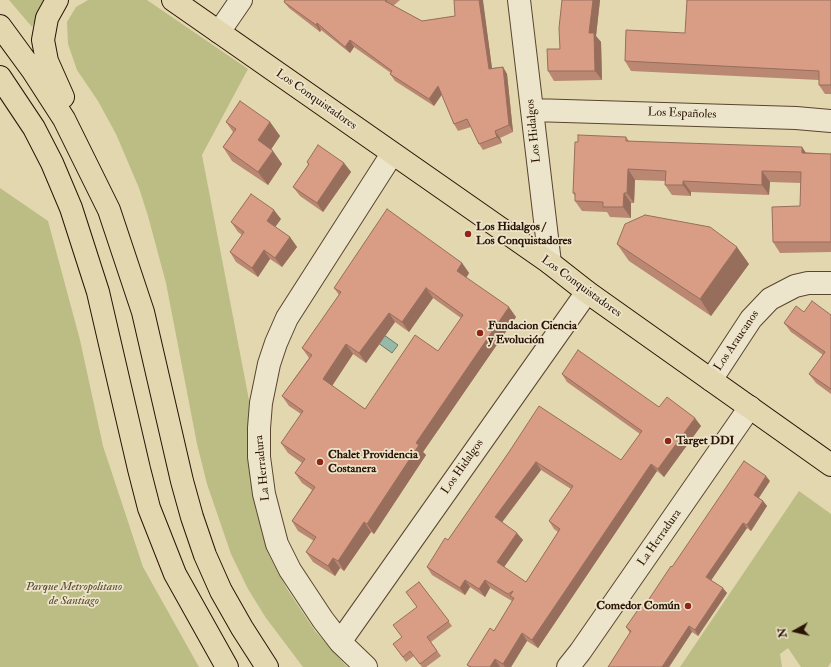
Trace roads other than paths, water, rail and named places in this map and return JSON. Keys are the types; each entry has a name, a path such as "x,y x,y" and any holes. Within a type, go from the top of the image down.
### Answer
{"main road":[{"path":"57,0 51,6 44,30 44,51 47,61 85,146 96,182 126,258 143,312 182,481 197,532 221,591 267,667"},
{"name":"Los Conquistadores","path":"173,0 550,263 587,292 831,465"},
{"path":"0,26 33,71 64,119 96,182"},
{"path":"0,77 34,128 55,169 71,208 98,292 139,469 150,508 175,574 227,667"}],"street":[{"path":"219,32 241,0"},
{"name":"Los Hidalgos","path":"519,0 550,263"},
{"name":"Los Españoles","path":"532,110 831,120"},
{"name":"La Herradura","path":"366,667 340,642 290,570 277,544 264,494 259,457 261,403 273,350 287,318 392,154"},
{"name":"Los Araucanos","path":"711,380 751,319 770,299 795,286 808,283 831,283"},
{"name":"Los Hidalgos","path":"340,642 587,292"},
{"name":"La Herradura","path":"568,667 580,652 750,407"}],"place":[{"name":"Los Hidalgos / Los Conquistadores","path":"468,234"},
{"name":"Fundacion Ciencia y Evolución","path":"480,333"},
{"name":"Target DDI","path":"668,441"},
{"name":"Chalet Providencia Costanera","path":"320,462"},
{"name":"Comedor Común","path":"688,606"}],"park label":[{"name":"Parque Metropolitano de Santiago","path":"74,594"}]}
